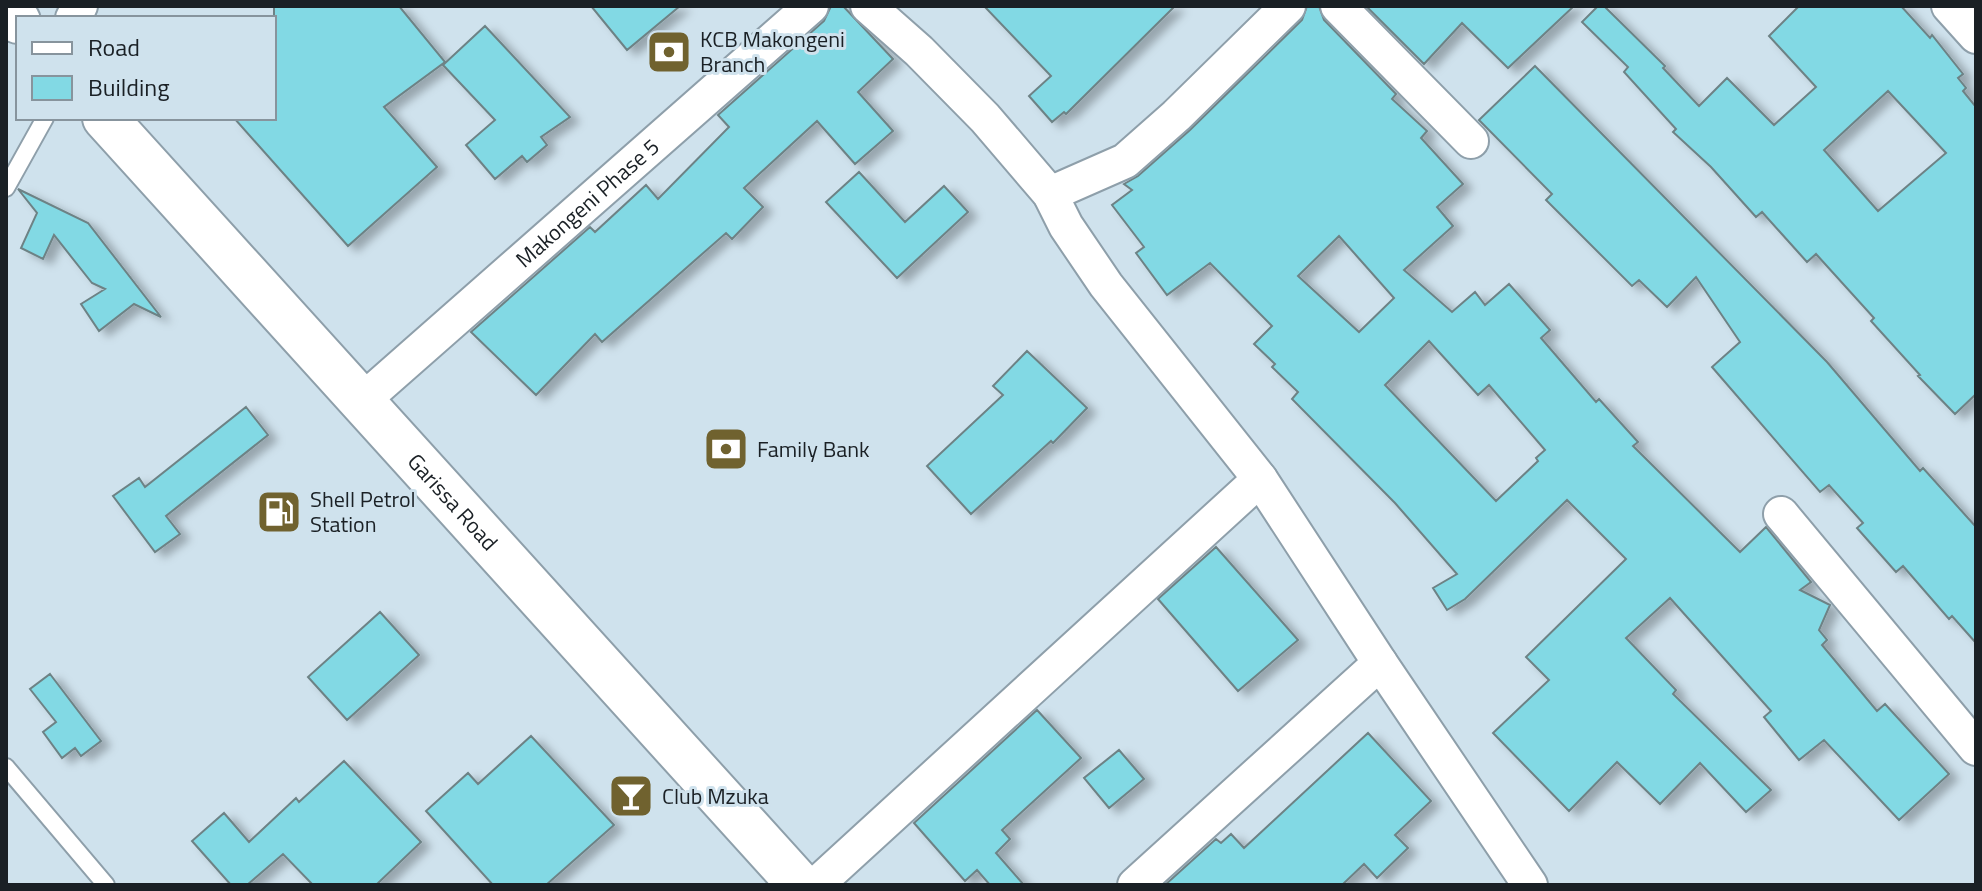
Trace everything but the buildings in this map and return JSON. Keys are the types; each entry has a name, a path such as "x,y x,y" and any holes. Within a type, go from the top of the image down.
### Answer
{"highway":[{"name":"Garissa Road","path":"107,120 800,885"}],"street":[{"name":"Makongeni Phase 5","path":"362,401 811,6"},
{"path":"868,6 919,51 985,118 1050,194 1084,256 1260,479 1530,885"},
{"path":"1050,194 1125,161 1176,116 1288,6"},
{"path":"1338,6 1471,141"},
{"path":"1949,6 1976,36"},
{"path":"816,885 1260,479"},
{"path":"1781,514 1976,748"},
{"path":"1135,885 1380,663"}],"lane":[{"path":"6,188 44,120"},
{"path":"6,767 106,885"}],"place":[{"name":"KCB Makongeni Branch","path":"669,52"},
{"name":"Family Bank","path":"726,449"},
{"name":"Shell Petrol Station","path":"279,512"},
{"name":"Club Mzuka","path":"631,796"}]}
